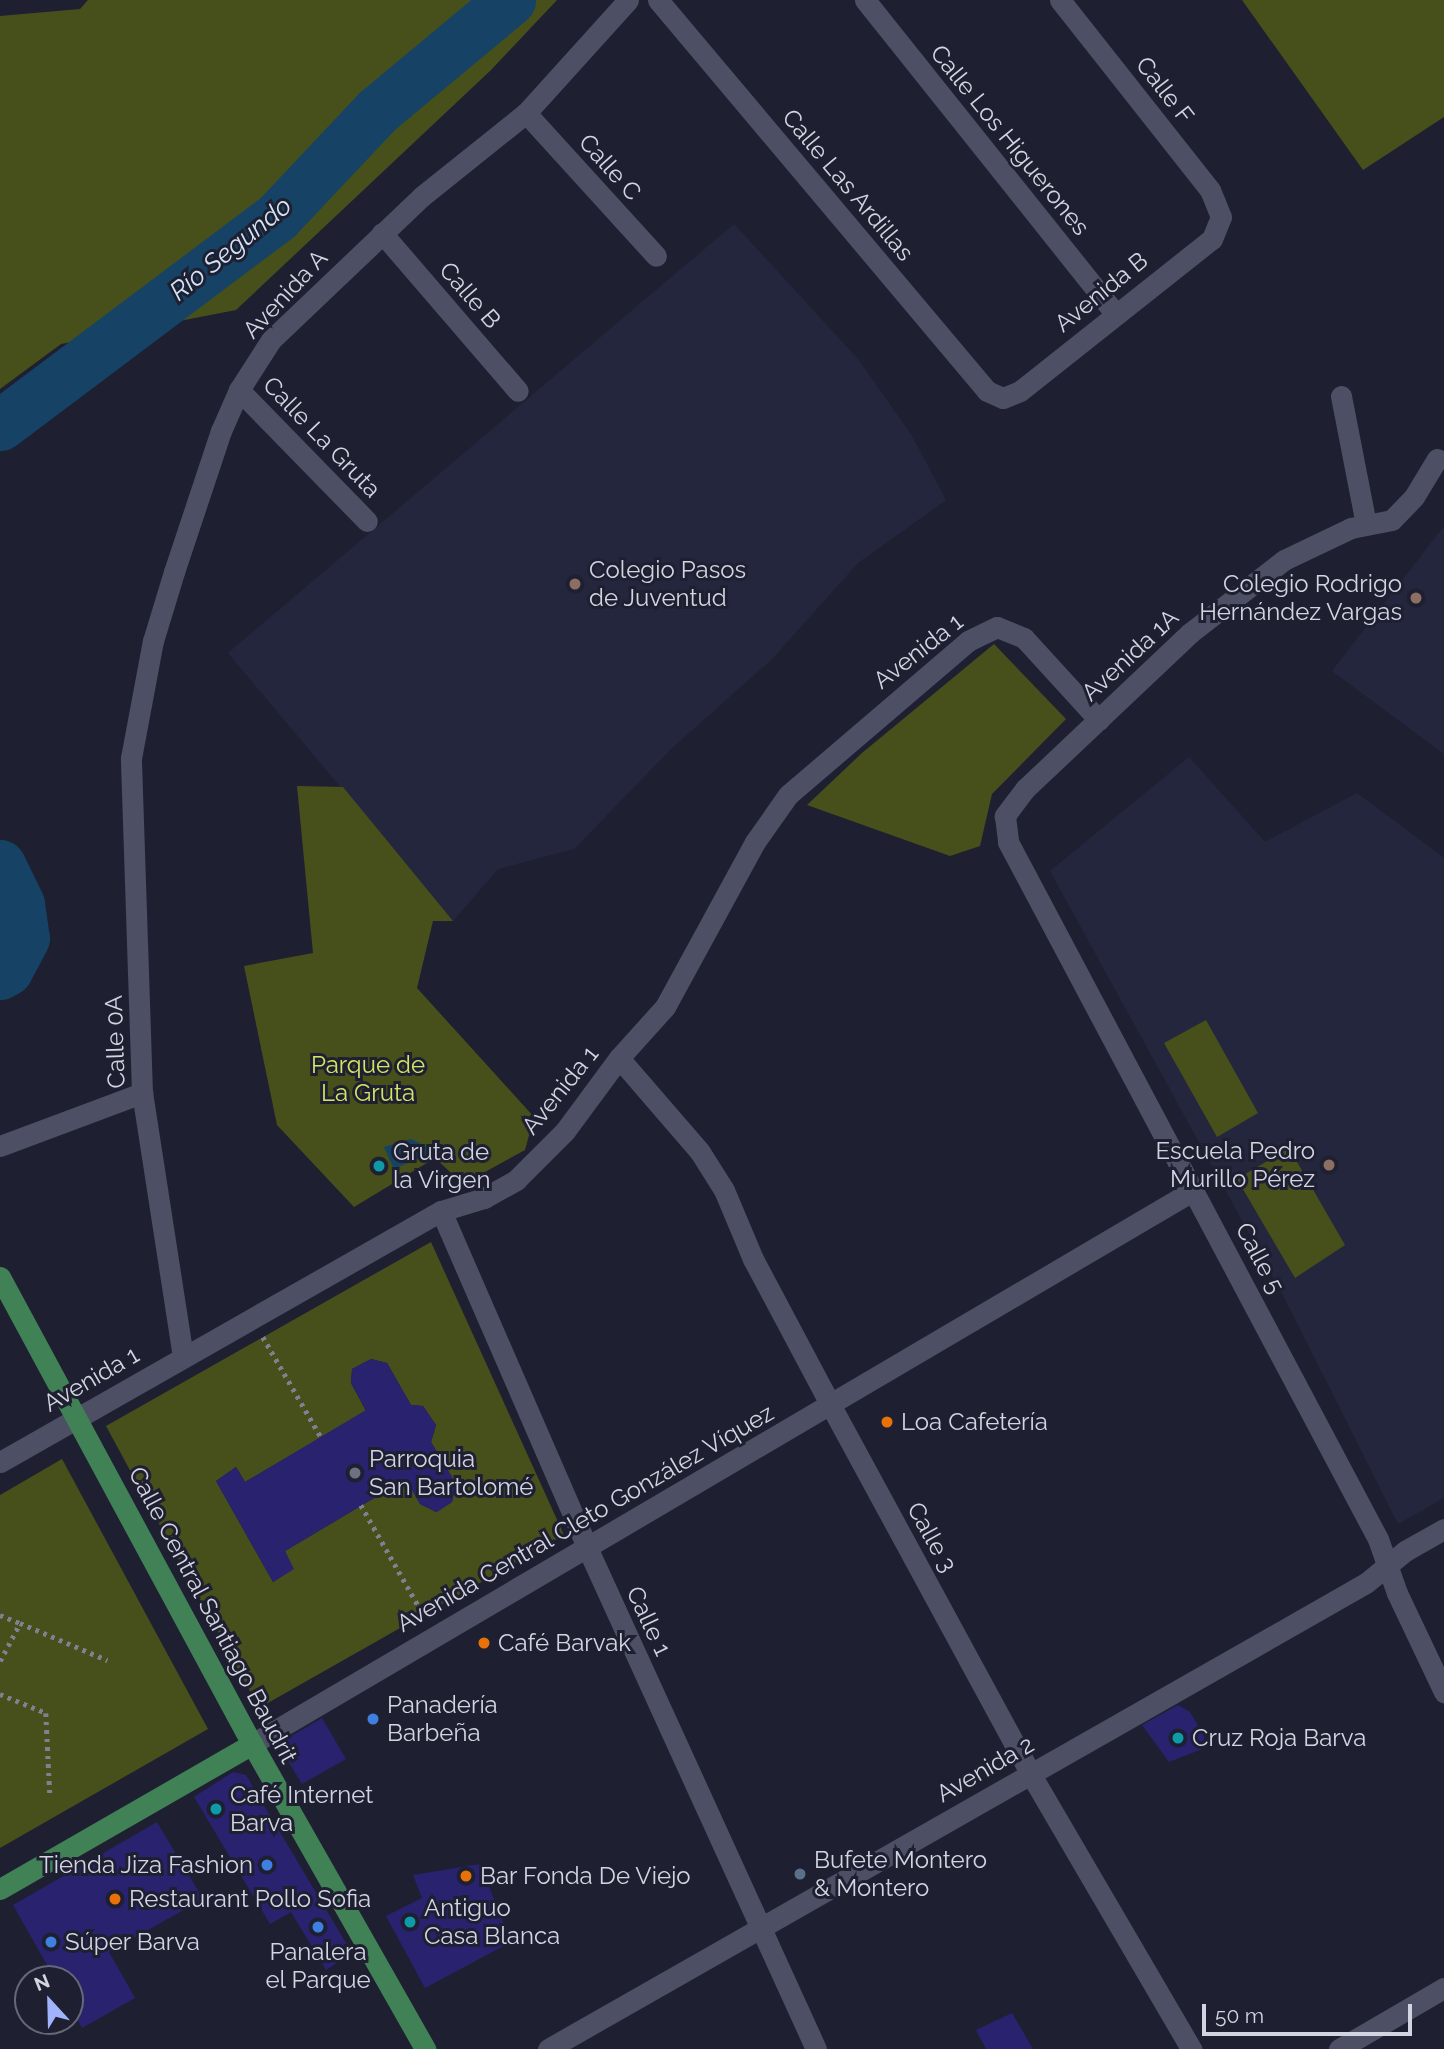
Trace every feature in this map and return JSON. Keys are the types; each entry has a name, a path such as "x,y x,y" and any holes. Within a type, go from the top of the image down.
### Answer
{"main road":[{"name":"Calle Central Santiago Baudrit","path":"0,1277 252,1744 425,2049"},
{"name":"Avenida Central Cleto González Víquez","path":"0,1889 252,1744"}],"street":[{"name":"Avenida A","path":"140,723 153,641 239,390 271,340 382,233 526,113 628,0"},
{"name":"Calle Las Ardillas","path":"658,0 987,391 1003,398"},
{"name":"Calle Los Higuerones","path":"865,0 1114,312"},
{"name":"Calle F","path":"1060,0 1210,190 1221,217"},
{"name":"Calle C","path":"526,113 656,256"},
{"name":"Avenida B","path":"1003,398 1020,391 1114,312 1212,239 1221,217"},
{"name":"Calle B","path":"382,233 518,391"},
{"name":"Calle La Gruta","path":"239,390 367,521"},
{"path":"1341,396 1366,525"},
{"name":"Avenida 1A","path":"1005,816 1025,789 1190,634 1284,560 1366,525 1392,520 1414,497 1437,459"},
{"name":"Avenida 1","path":"0,1462 441,1211 484,1198 516,1180 565,1131 619,1058 665,1007 755,842 788,795 968,641 997,626 1024,638 1099,720"},
{"name":"Calle 0A","path":"140,723 131,758 142,1093 183,1357"},
{"name":"Calle 5","path":"1005,816 1008,842 1378,1539 1444,1692"},
{"name":"Calle 3","path":"619,1058 700,1152 724,1190 753,1259 831,1406 1031,1773 1191,2049"},
{"path":"0,1146 142,1093"},
{"name":"Avenida Central Cleto González Víquez","path":"252,1744 586,1545 831,1406 1194,1190"},
{"name":"Calle 1","path":"441,1211 586,1545 816,2049"},
{"name":"Avenida 2","path":"548,2049 1366,1583 1444,1529"},
{"path":"1339,2049 1444,1988"}],"path":[{"path":"262,1336 321,1437"},
{"path":"361,1506 423,1614"},
{"path":"0,1615 107,1660"},
{"path":"0,1661 20,1623"},
{"path":"0,1694 46,1713 50,1794"}],"shaded area":[{"name":"Colegio Pasos de Juventud","path":"734,224 858,359 912,436 946,500 858,563 772,659 672,748 574,849 498,869 453,921 228,653"},
{"name":"Colegio Rodrigo Hernández Vargas","path":"1444,526 1444,754 1332,671"},
{"name":"Escuela Pedro Murillo Pérez","path":"1189,757 1265,842 1357,793 1444,858 1444,1498 1398,1524 1283,1295 1050,871"},
{"path":"411,1139 426,1146 429,1154 394,1169 384,1147"}],"green space":[{"path":"88,0 557,0 491,70 236,310 61,344 0,389 0,16 80,9"},
{"path":"1242,0 1444,0 1444,117 1363,170"},
{"path":"994,644 1066,719 992,794 980,846 950,856 807,805 862,753"},
{"name":"Parque de La Gruta","path":"297,786 343,787 453,921 433,921 417,988 534,1117 525,1150 463,1184 435,1158 354,1207 277,1125 244,966 313,953"},
{"path":"1206,1020 1258,1113 1217,1137 1164,1043"},
{"path":"1289,1148 1345,1245 1295,1278 1237,1179"},
{"path":"431,1242 564,1535 259,1708 106,1426","holes":["371,1359 387,1363 411,1405 423,1406 436,1425 431,1442 456,1484 452,1502 436,1512 420,1504 406,1479 285,1551 293,1569 273,1582 216,1481 236,1467 245,1482 366,1411 351,1383 352,1369"]},
{"path":"62,1459 208,1729 0,1848 0,1495"}],"building":[{"name":"Parroquia San Bartolomé","path":"371,1359 387,1363 411,1405 423,1406 436,1425 431,1442 456,1484 452,1502 437,1512 420,1504 406,1479 285,1551 294,1569 273,1582 216,1481 236,1467 245,1482 366,1410 351,1383 352,1369"},
{"name":"Cruz Roja Barva","path":"1178,1705 1190,1712 1210,1746 1169,1762 1142,1725"},
{"path":"322,1718 346,1759 302,1784 278,1744"},
{"path":"233,1772 246,1775 346,1943 351,1954 326,1970 291,1912 270,1924 194,1797"},
{"path":"157,1822 203,1899 109,1952 135,1998 84,2027 84,1965 47,1965 13,1905"},
{"path":"480,1864 511,1942 425,1988 386,1916 422,1898 413,1875"},
{"path":"1012,2013 1033,2049 986,2049 976,2030"}],"waterway":[{"name":"Río Segundo","path":"0,425 277,217 378,110 510,0"},
{"name":"Río Segundo","path":"0,865 19,904 24,938 7,970 0,974"}],"place":[{"name":"Colegio Pasos de Juventud","path":"575,584"},
{"name":"Colegio Rodrigo Hernández Vargas","path":"1416,598"},
{"name":"Escuela Pedro Murillo Pérez","path":"1329,1165"},
{"name":"Gruta de la Virgen","path":"379,1166"},
{"name":"Loa Cafetería","path":"887,1422"},
{"name":"Parroquia San Bartolomé","path":"355,1473"},
{"name":"Café Barvak","path":"484,1643"},
{"name":"Panadería Barbeña","path":"373,1719"},
{"name":"Cruz Roja Barva","path":"1178,1738"},
{"name":"Café Internet Barva","path":"216,1809"},
{"name":"Tienda Jiza Fashion","path":"267,1865"},
{"name":"Bufete Montero & Montero","path":"800,1874"},
{"name":"Bar Fonda De Viejo","path":"466,1876"},
{"name":"Restaurant Pollo Sofia","path":"115,1899"},
{"name":"Antiguo Casa Blanca","path":"410,1922"},
{"name":"Panalera el Parque","path":"318,1927"},
{"name":"Súper Barva","path":"51,1942"}]}
